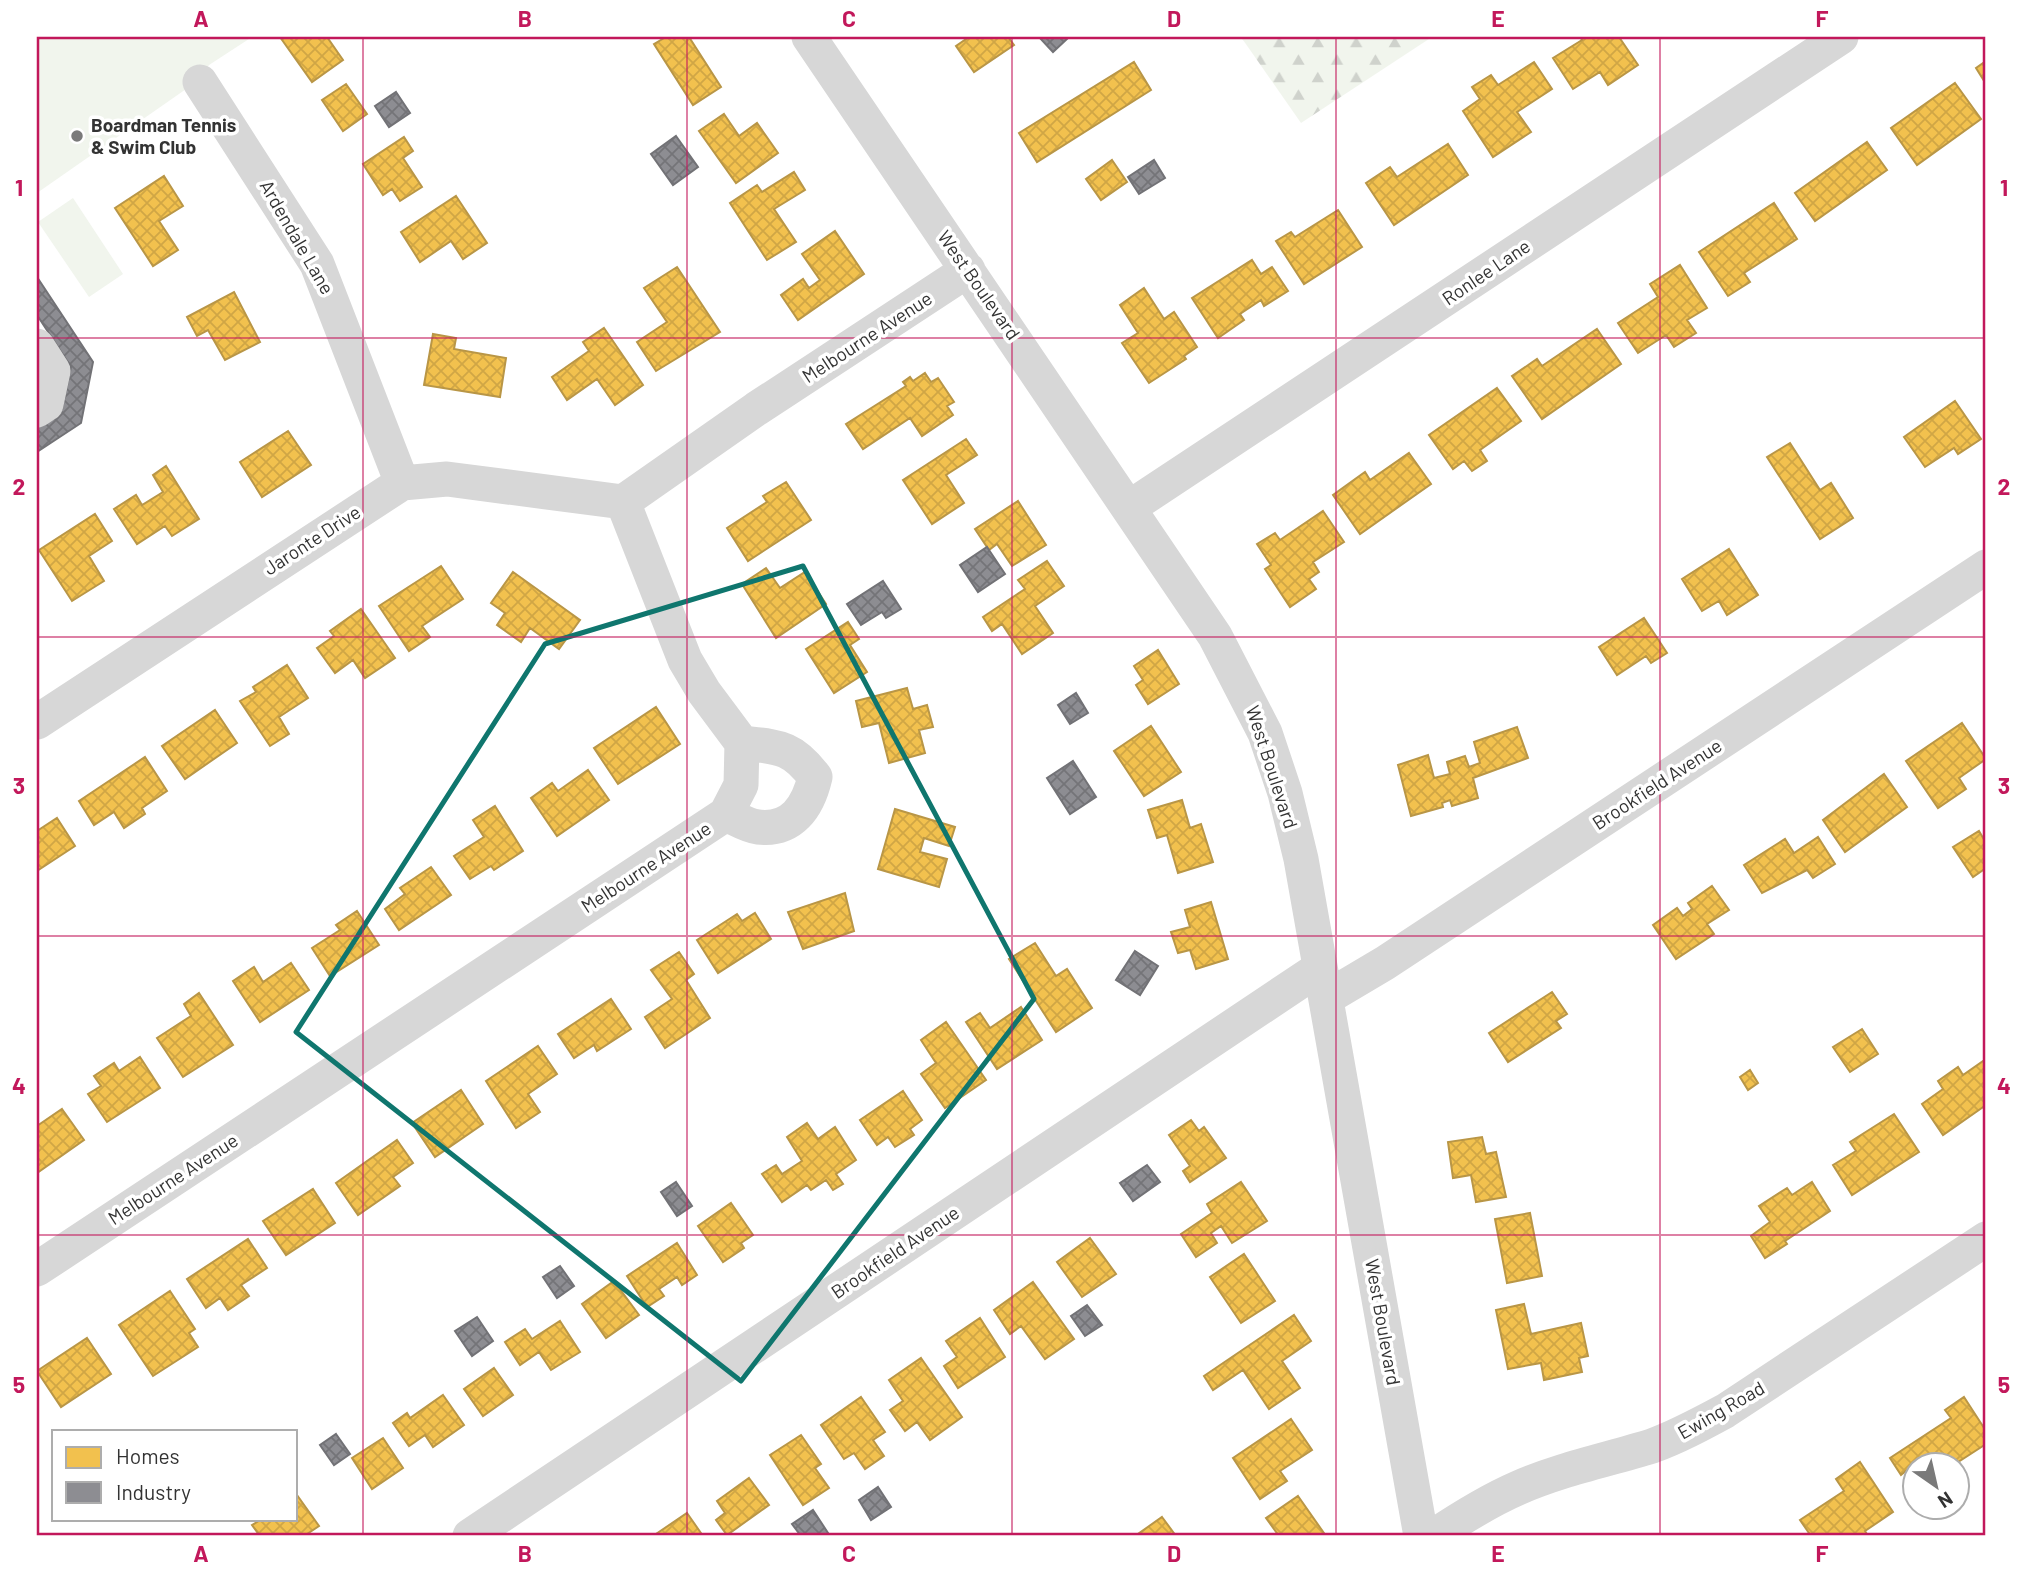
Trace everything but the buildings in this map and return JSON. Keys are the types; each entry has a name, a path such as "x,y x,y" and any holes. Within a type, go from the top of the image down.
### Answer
{"street":[{"name":"West Boulevard","path":"809,37 1216,636 1265,733 1285,793 1301,859 1421,1536"},
{"name":"Ronlee Lane","path":"1130,508 1841,37"},
{"name":"Ardendale Lane","path":"200,82 317,264 401,483"},
{"name":"Melbourne Avenue","path":"623,502 744,417 968,270"},
{"path":"37,346 53,371 46,404 37,410"},
{"name":"Jaronte Drive","path":"37,722 401,483 447,479 623,502"},
{"path":"623,502 685,660 704,692 742,743 779,747 800,756 815,777 809,801 788,823 757,827 726,814"},
{"name":"Brookfield Avenue","path":"470,1536 1323,983 1397,955 1986,567"},
{"name":"Melbourne Avenue","path":"37,1269 726,814 741,785 742,743"},
{"name":"Ewing Road","path":"1434,1536 1467,1513 1518,1488 1563,1471 1654,1445 1702,1424 1986,1239"}],"highlighted area":[{"path":"803,566 1034,999 741,1381 296,1032 545,644"}],"green space":[{"name":"Boardman Tennis & Swim Club","path":"37,37 252,37 209,65 199,80 37,193"},
{"path":"1241,37 1432,37 1301,123"},
{"path":"73,198 123,274 89,297 38,222"}],"place":[{"name":"Boardman Tennis & Swim Club","path":"77,136"}]}
